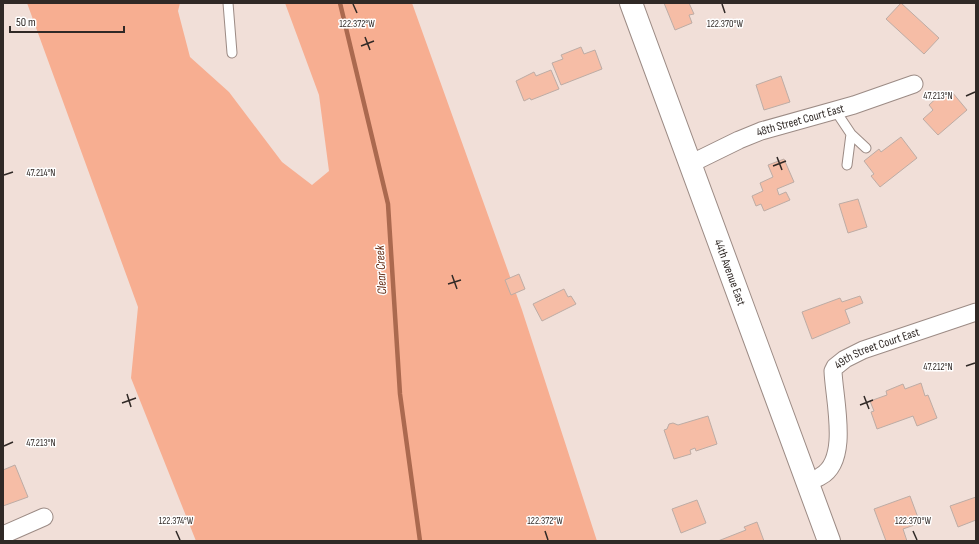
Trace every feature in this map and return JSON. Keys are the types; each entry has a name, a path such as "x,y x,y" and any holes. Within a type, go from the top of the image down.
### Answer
{"street":[{"name":"44th Avenue East","path":"631,3 829,541"},
{"name":"48th Street Court East","path":"690,164 761,131 835,110 914,84"},
{"name":"49th Street Court East","path":"807,482 823,476 836,458 838,444 837,411 832,372 834,367 845,359 863,350 976,312"},
{"path":"3,535 44,517"}],"lane":[{"path":"228,3 232,53"},
{"path":"835,110 851,134 866,148"},
{"path":"847,165 851,134"}],"shaded area":[{"path":"27,3 180,3 178,11 190,57 229,92 282,162 312,185 329,171 319,95 285,3 412,3 522,310 597,541 196,541 131,378 138,307"}],"building":[{"path":"664,3 689,3 694,14 689,15 692,23 675,30"},
{"path":"901,3 939,38 924,54 886,19"},
{"path":"581,47 584,54 595,50 602,69 561,85 552,63 563,59 561,55"},
{"path":"551,70 559,89 531,100 530,98 524,101 516,81 534,72 536,76"},
{"path":"781,76 790,102 764,110 756,85"},
{"path":"943,92 947,97 952,92 967,110 938,135 923,119 933,110 929,105"},
{"path":"901,137 917,158 880,187 871,176 874,174 864,161 879,149 881,152"},
{"path":"784,159 794,182 777,189 779,195 786,192 790,200 764,211 761,204 756,206 752,196 763,191 760,183 773,177 768,165"},
{"path":"858,199 867,227 848,233 839,204"},
{"path":"519,274 525,289 511,295 505,280"},
{"path":"564,289 568,297 571,296 576,304 542,321 533,304"},
{"path":"860,296 863,303 845,310 850,323 812,339 802,312 840,298 842,302"},
{"path":"921,383 925,396 928,395 937,418 917,426 913,416 877,429 871,412 874,411 870,401 887,395 886,391 903,384 905,389"},
{"path":"708,416 717,444 696,451 695,448 690,450 691,454 674,459 664,430 667,429 669,424 673,423 678,425"},
{"path":"15,465 28,497 3,506 3,470"},
{"path":"910,496 920,523 903,529 907,541 886,541 874,509"},
{"path":"976,497 976,520 958,527 950,506"},
{"path":"697,500 706,523 681,533 672,509"},
{"path":"757,522 764,541 718,541 746,530 744,527"}],"waterway":[{"name":"Clear Creek","path":"340,3 388,204 400,394 420,541"}]}
